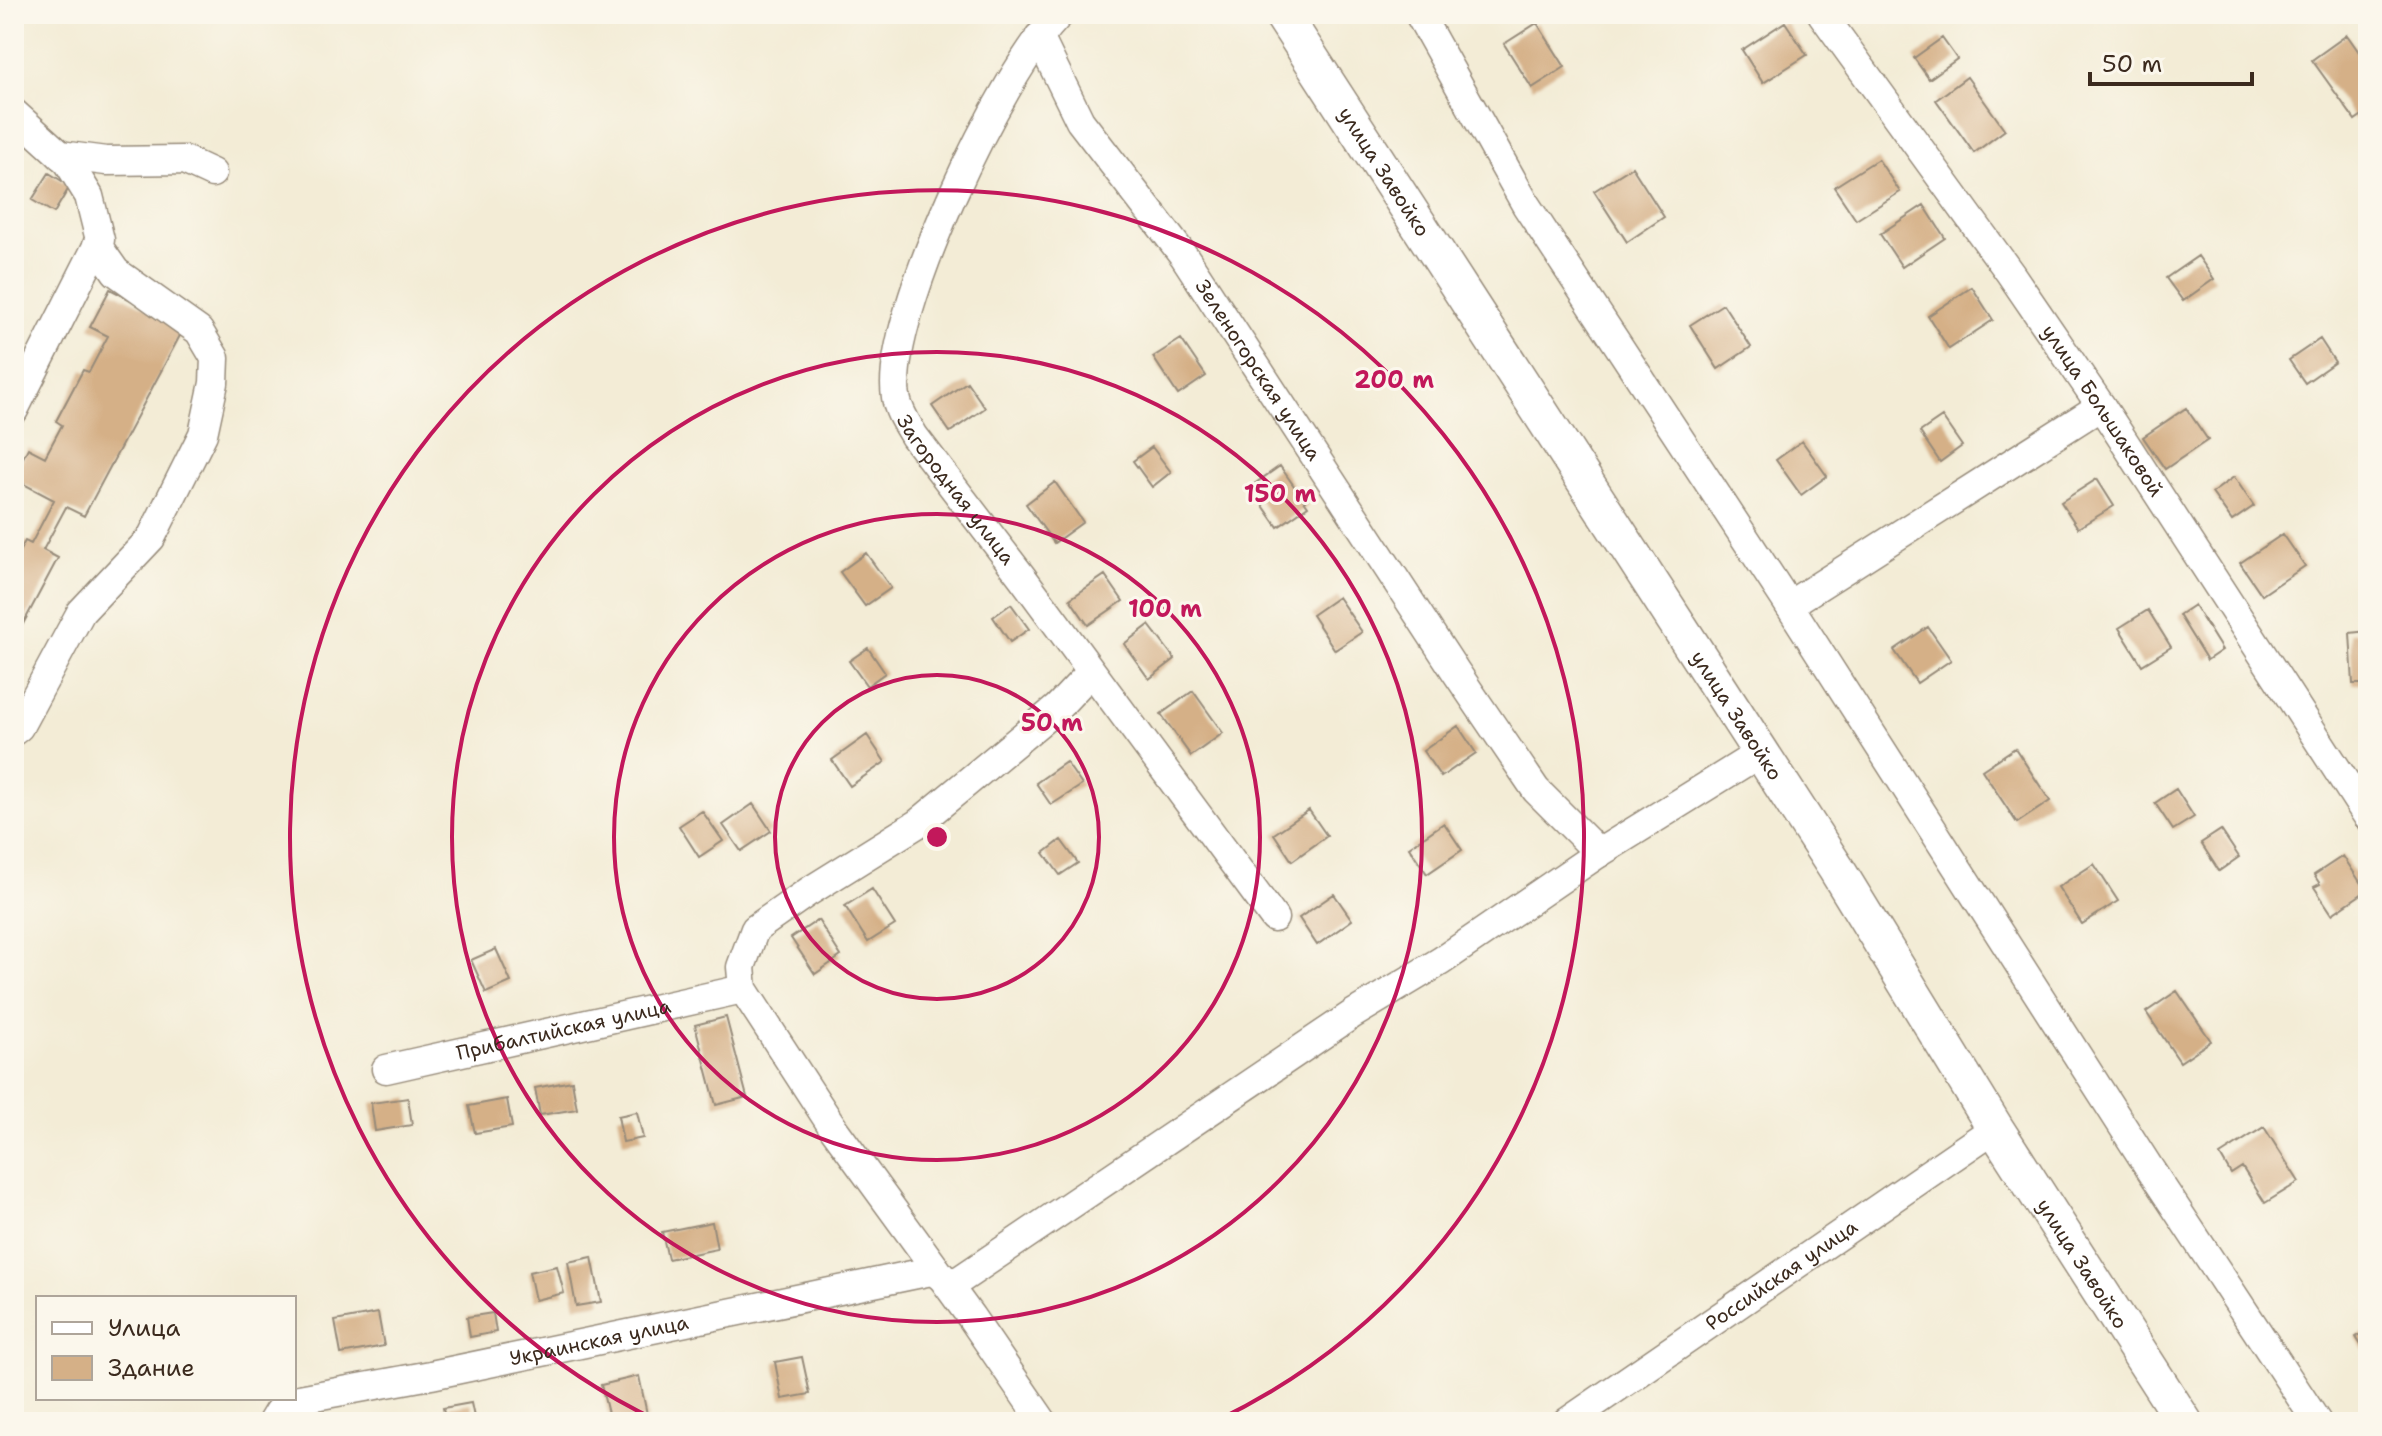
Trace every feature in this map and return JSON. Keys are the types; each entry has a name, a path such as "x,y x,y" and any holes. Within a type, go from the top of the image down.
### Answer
{"main road":[{"name":"улица Завойко","path":"1282,14 1837,870 1995,1128 2184,1422"}],"street":[{"name":"Загородная улица","path":"1060,14 1019,65 944,211 922,267 901,344 896,397 903,418 914,436 959,492 1274,918"},
{"path":"1419,14 1526,205 1789,605 2150,1169 2317,1422"},
{"name":"улица Большаковой","path":"1822,14 2010,273 2101,406 2368,817"},
{"name":"Зеленогорская улица","path":"1039,37 1080,121 1184,256 1536,790 1599,853"},
{"path":"14,113 68,162 89,196 100,240 14,410"},
{"path":"60,155 106,161 184,160 212,173"},
{"path":"14,731 81,612 151,538 203,434 214,383 215,358 199,331 116,272 97,245"},
{"path":"1789,605 2101,406"},
{"path":"1043,1422 834,1129 743,989 741,967 755,929 917,824 1057,708 1091,672"},
{"name":"Украинская улица","path":"272,1422 278,1412 299,1399 938,1273 951,1282 958,1281 1353,1014 1441,961 1599,853 1760,753"},
{"name":"Прибалтийская улица","path":"386,1069 743,989"},
{"name":"Российская улица","path":"1567,1422 1995,1128"}],"building":[{"path":"1785,22 1807,55 1763,83 1742,50"},
{"path":"1537,23 1565,67 1532,88 1504,44"},
{"path":"2347,35 2368,65 2368,111 2355,120 2312,60"},
{"path":"1942,38 1957,59 1929,79 1914,58"},
{"path":"1967,77 2005,130 1974,153 1936,100"},
{"path":"1878,159 1900,192 1856,220 1834,187"},
{"path":"1632,167 1664,217 1627,242 1594,191"},
{"path":"49,173 70,186 54,213 32,200"},
{"path":"1924,205 1945,238 1902,267 1880,234"},
{"path":"2198,256 2214,279 2183,301 2166,278"},
{"path":"1972,287 1993,320 1949,349 1928,316"},
{"path":"110,289 184,328 84,516 66,507 43,550 58,558 14,641 14,561 25,541 31,544 54,500 14,479 14,475 28,448 45,457 62,425 56,421 83,370 89,372 108,336 90,327"},
{"path":"1723,304 1751,347 1718,369 1690,325"},
{"path":"1181,339 1206,376 1178,395 1153,357"},
{"path":"2320,339 2335,362 2305,383 2289,360"},
{"path":"967,382 985,408 950,432 932,406"},
{"path":"2186,408 2208,440 2165,469 2143,437"},
{"path":"1942,417 1962,446 1940,462 1920,432"},
{"path":"1802,441 1827,476 1801,495 1776,460"},
{"path":"1152,447 1171,472 1152,487 1133,461"},
{"path":"1280,466 1308,506 1278,527 1250,487"},
{"path":"2234,477 2254,506 2232,521 2212,493"},
{"path":"2097,479 2114,506 2078,528 2061,502"},
{"path":"1055,482 1083,522 1054,543 1026,504"},
{"path":"2283,534 2305,566 2262,595 2240,563"},
{"path":"866,553 891,588 865,606 840,572"},
{"path":"1105,575 1123,601 1088,625 1070,599"},
{"path":"1338,597 1362,632 1335,650 1312,615"},
{"path":"1011,604 1029,629 1010,642 993,617"},
{"path":"2194,605 2222,650 2207,660 2179,615"},
{"path":"2148,610 2171,647 2142,665 2119,628"},
{"path":"1149,625 1175,659 1149,679 1124,644"},
{"path":"1928,627 1951,660 1917,683 1894,650"},
{"path":"2368,631 2368,684 2353,684 2350,633"},
{"path":"868,648 885,673 867,686 849,661"},
{"path":"1193,691 1223,733 1191,756 1161,714"},
{"path":"1458,726 1476,753 1441,777 1423,751"},
{"path":"867,735 885,762 850,786 832,760"},
{"path":"2015,748 2050,801 2017,823 1982,770"},
{"path":"1066,762 1082,785 1051,805 1036,783"},
{"path":"2176,789 2194,817 2173,830 2155,803"},
{"path":"753,804 771,831 741,851 723,825"},
{"path":"1309,810 1327,836 1292,861 1274,834"},
{"path":"702,811 723,841 699,857 679,826"},
{"path":"1444,823 1462,850 1427,874 1409,847"},
{"path":"2221,830 2239,857 2219,871 2201,843"},
{"path":"1061,840 1078,863 1060,875 1044,853"},
{"path":"2343,856 2366,891 2332,914 2314,887 2320,884 2314,875"},
{"path":"2094,864 2118,901 2082,924 2058,887"},
{"path":"872,889 895,925 868,942 845,906"},
{"path":"1334,894 1352,920 1317,945 1299,918"},
{"path":"818,920 841,956 815,974 791,938"},
{"path":"496,949 511,982 486,993 471,960"},
{"path":"2177,991 2211,1041 2180,1062 2146,1012"},
{"path":"726,1017 747,1097 716,1105 695,1025"},
{"path":"572,1081 577,1109 540,1115 535,1088"},
{"path":"408,1098 412,1125 375,1131 371,1103"},
{"path":"507,1099 512,1127 475,1133 469,1106"},
{"path":"637,1112 643,1138 623,1142 618,1116"},
{"path":"2264,1127 2299,1182 2265,1203 2242,1167 2231,1174 2220,1155"},
{"path":"712,1222 717,1249 668,1259 662,1232"},
{"path":"592,1257 601,1302 576,1306 568,1262"},
{"path":"557,1266 564,1293 535,1300 529,1272"},
{"path":"378,1313 384,1346 341,1354 335,1321"},
{"path":"493,1313 496,1332 470,1337 467,1317"},
{"path":"2368,1330 2368,1356 2356,1337"},
{"path":"802,1357 810,1394 782,1399 775,1362"},
{"path":"639,1376 648,1419 610,1422 601,1385"},
{"path":"471,1403 475,1422 446,1422 443,1408"}]}
